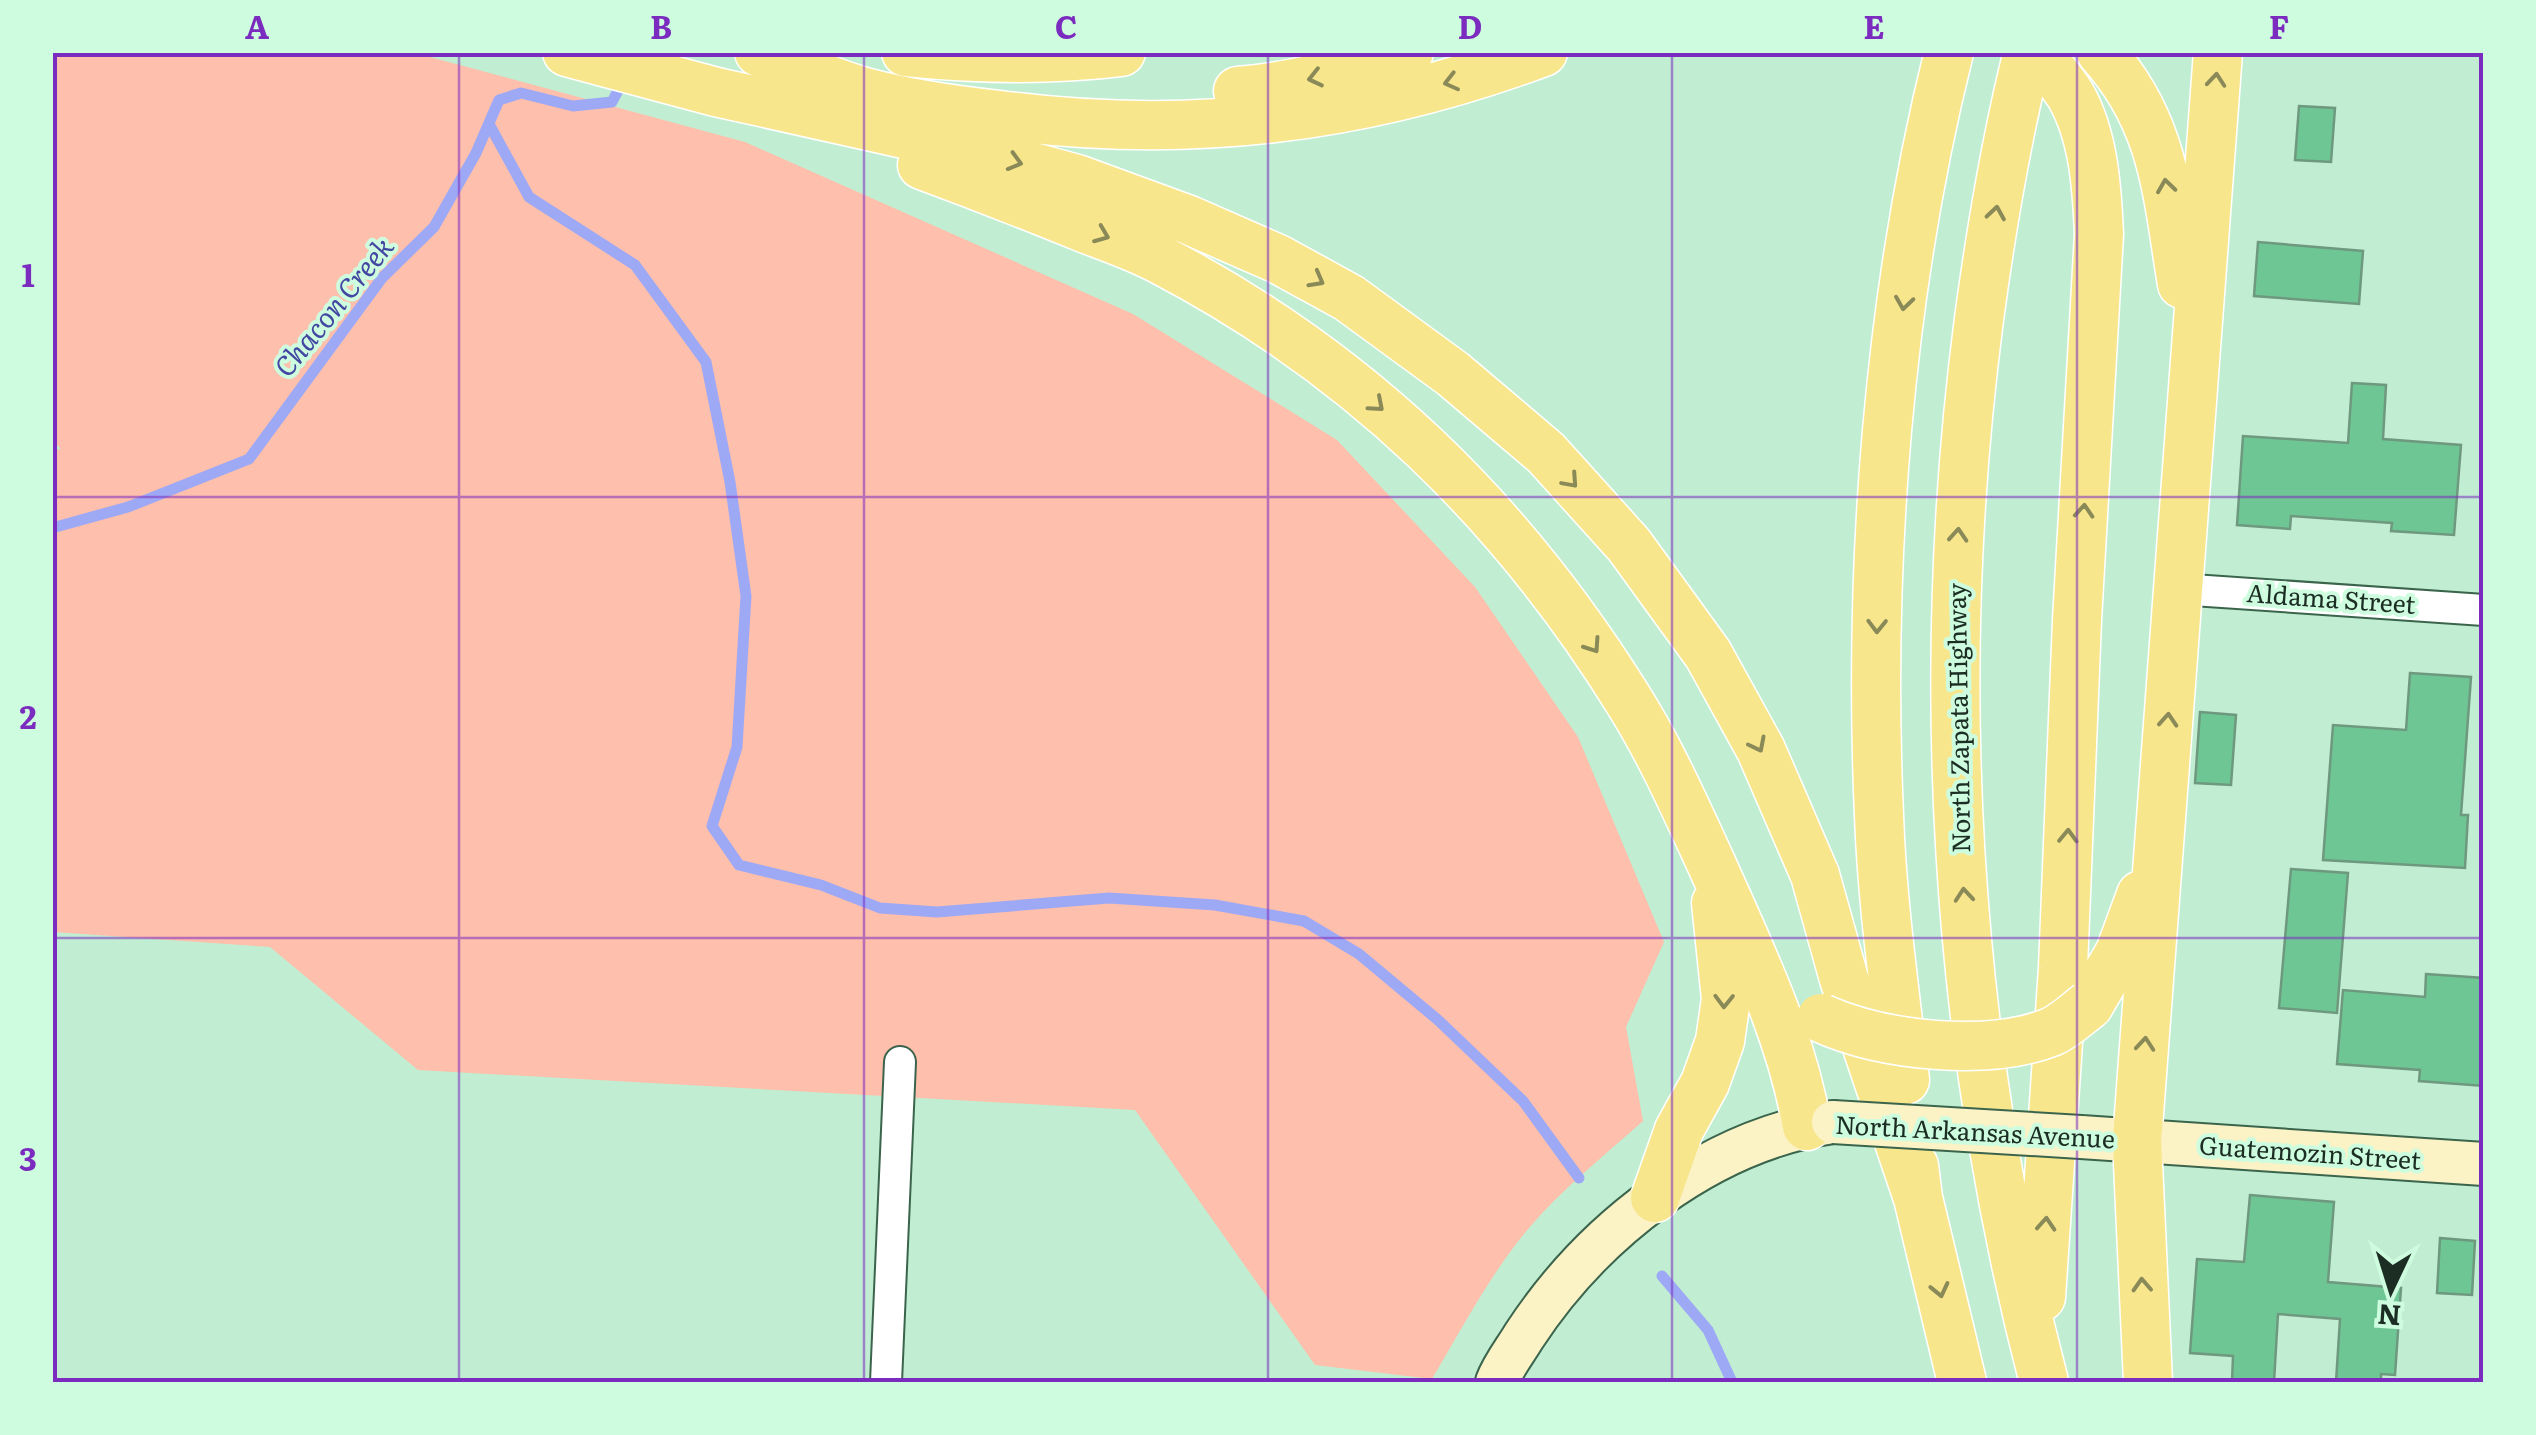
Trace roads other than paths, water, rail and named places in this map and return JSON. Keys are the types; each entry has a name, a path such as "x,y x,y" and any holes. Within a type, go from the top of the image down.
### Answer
{"main road":[{"path":"567,52 716,92 949,144 1077,179 1189,220 1278,259 1349,298 1453,374 1546,452 1628,545 1708,654 1761,750 1815,875 1844,979 1918,1198 1962,1382"},
{"path":"758,52 864,92 938,108 1138,128 1237,124 1346,109 1487,74 1543,52"},
{"path":"784,52 956,87 1156,100 1271,88 1376,64 1410,52"},
{"path":"906,52 990,58 1077,58 1120,52"},
{"path":"1918,1198 1879,818 1878,573 1886,437 1910,253 1936,103 1949,52"},
{"name":"North Zapata Highway","path":"2028,52 2004,162 1965,429 1956,572 1956,713 1972,992 2002,1190 2041,1369"},
{"path":"2038,52 2072,97 2097,187 2100,234 2041,1369"},
{"path":"2101,52 2126,80 2147,120 2162,162 2194,351"},
{"path":"2148,1382 2137,1141 2218,52"},
{"path":"716,92 974,184 1158,258 1264,318 1340,372 1428,450 1509,533 1571,613 1631,704 1677,790 1763,978 1798,1076 1820,1124"},
{"path":"1714,870 1801,1001 1821,1018 1851,1032 1885,1040 1946,1046 2026,1040 2056,1030 2089,1005 2120,952 2158,849"},
{"path":"1655,1198 1679,1130 1705,1083 1720,1041 1726,999 1714,870"},
{"name":"North Arkansas Avenue","path":"1497,1382 1538,1315 1582,1262 1655,1198 1740,1148 1820,1124 2137,1141"},
{"name":"Guatemozin Street","path":"2137,1141 2484,1164"}],"street":[{"name":"Aldama Street","path":"2178,589 2484,610"},
{"path":"886,1382 900,1062"}],"waterway":[{"name":"Chacon Creek","path":"52,528 128,507 249,459 382,278 434,227 476,153 499,100 521,93 573,106 612,102 624,79"},
{"path":"489,124 529,197 635,265 706,362 730,482 746,596 737,747 712,826 739,865 821,885 880,908 937,912 1109,898 1215,905 1304,921 1359,954 1438,1020 1523,1101 1579,1178"},
{"path":"1662,1276 1708,1330 1732,1382"}]}
